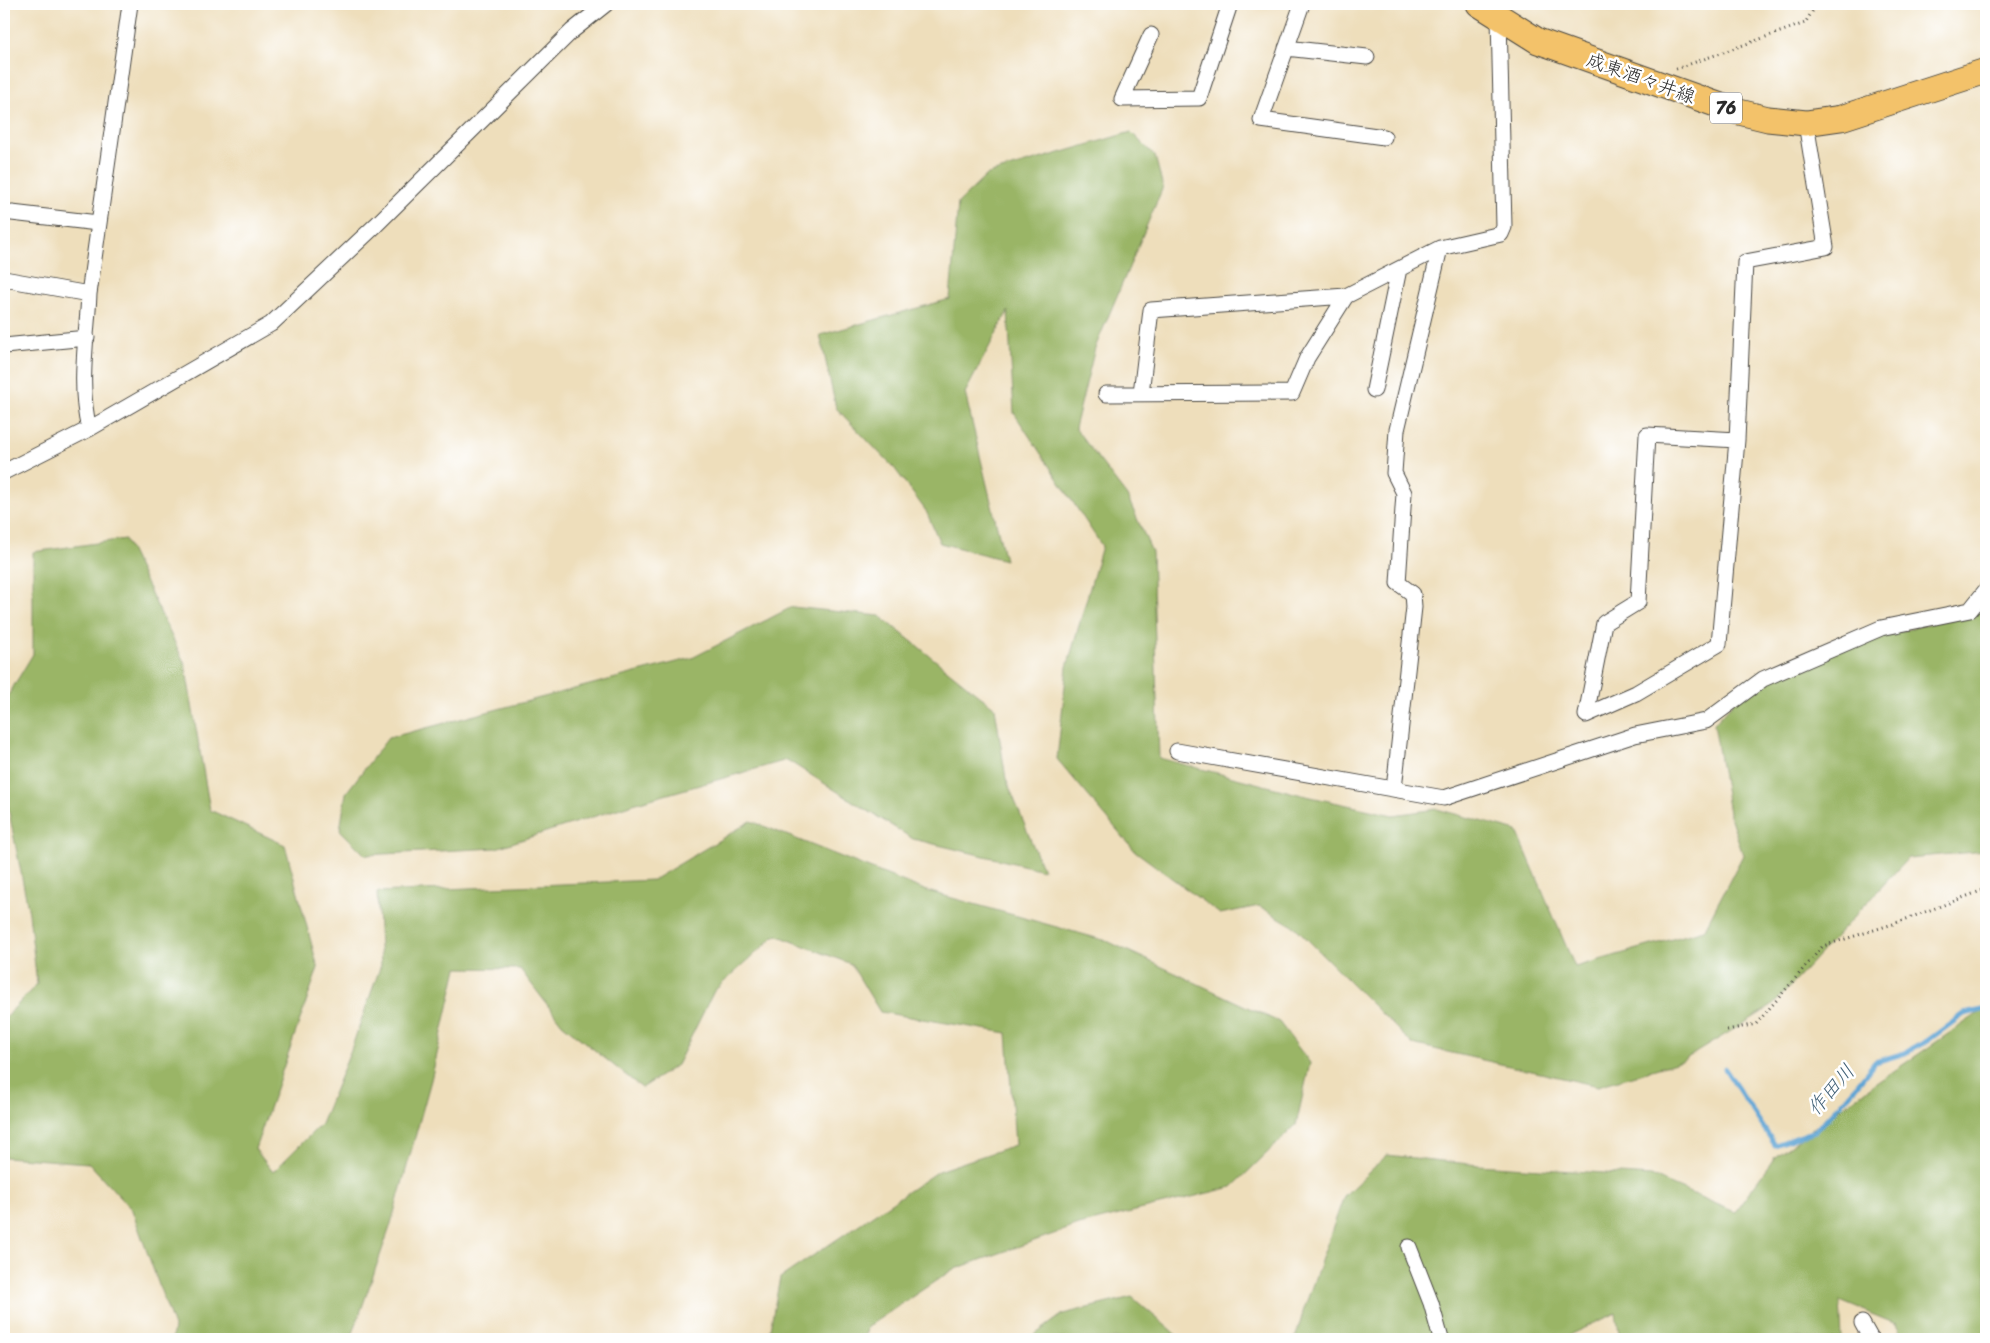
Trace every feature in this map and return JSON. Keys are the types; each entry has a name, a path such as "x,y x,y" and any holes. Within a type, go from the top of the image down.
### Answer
{"main road":[{"name":"成東酒々井線","path":"1489,11 1538,41 1735,112 1768,119 1806,123 1841,118 1986,71"}],"street":[{"path":"89,429 83,406 82,376 88,338 89,294 130,4"},
{"path":"4,472 89,429 271,324 376,225 572,30 606,4"},
{"path":"1151,35 1122,99 1199,98 1230,4"},
{"path":"1302,4 1261,120 1384,137"},
{"path":"1141,393 1152,310 1346,296 1440,248 1501,234 1504,227 1489,11"},
{"path":"1286,48 1367,57"},
{"path":"1737,440 1647,435 1638,602 1604,622 1586,715 1636,693 1719,644 1737,440 1745,262 1826,247 1806,123"},
{"path":"12,213 98,223"},
{"path":"1394,789 1414,607 1413,594 1398,583 1404,493 1394,473 1397,430 1440,248"},
{"path":"1374,390 1399,269"},
{"path":"4,279 89,294"},
{"path":"1106,394 1292,392 1307,358 1346,296"},
{"path":"4,346 88,338"},
{"path":"1177,751 1444,798 1635,735 1706,720 1764,679 1881,628 1970,610 1986,590"},
{"path":"1409,1247 1431,1303 1441,1339"},
{"path":"1862,1323 1871,1339"}],"path":[{"path":"1645,80 1805,23 1817,4"},
{"path":"1727,1030 1756,1024 1823,946 1893,924 1986,888"}],"green space":[{"path":"1131,132 1155,156 1163,187 1095,348 1075,428 1127,496 1152,552 1159,758 1306,796 1393,815 1437,809 1517,831 1575,967 1704,930 1743,855 1729,813 1714,724 1764,669 1986,608 1986,851 1908,858 1772,1006 1682,1061 1598,1086 1412,1044 1295,927 1259,906 1220,914 1135,851 1057,759 1067,667 1102,546 1014,413 1008,311 965,393 1005,560 940,543 926,511 895,469 836,408 820,335 950,299 958,203 988,174"},
{"path":"125,539 185,664 210,810 285,845 318,968 255,1149 273,1172 321,1124 349,1055 381,965 377,892 653,880 751,821 927,891 1107,941 1279,1022 1310,1063 1296,1125 1232,1187 1079,1225 952,1270 867,1327 865,1339 768,1339 780,1278 938,1171 1015,1145 1007,1033 880,1012 851,964 776,935 714,991 677,1065 642,1088 562,1024 520,969 457,968 431,1080 390,1227 351,1339 172,1339 174,1327 132,1210 89,1163 4,1157 4,1019 37,984 29,913 5,792 4,748 4,702 33,654 33,552"},
{"path":"792,607 880,616 995,708 1006,779 1043,870 913,839 787,760 633,804 496,848 365,855 340,830 346,793 388,738 692,658"},
{"path":"1986,1008 1986,1339 1904,1339 1896,1324 1840,1301 1842,1339 1620,1339 1616,1313 1571,1334 1566,1339 1295,1339 1344,1196 1387,1155 1478,1165 1651,1176 1735,1212 1775,1157 1866,1090"},
{"path":"1132,1297 1181,1339 1029,1339 1063,1314"}],"waterway":[{"name":"作田川","path":"1725,1069 1775,1145 1815,1131 1850,1094 1875,1062 1905,1053 1927,1041 1964,1014 1986,1009"}]}
